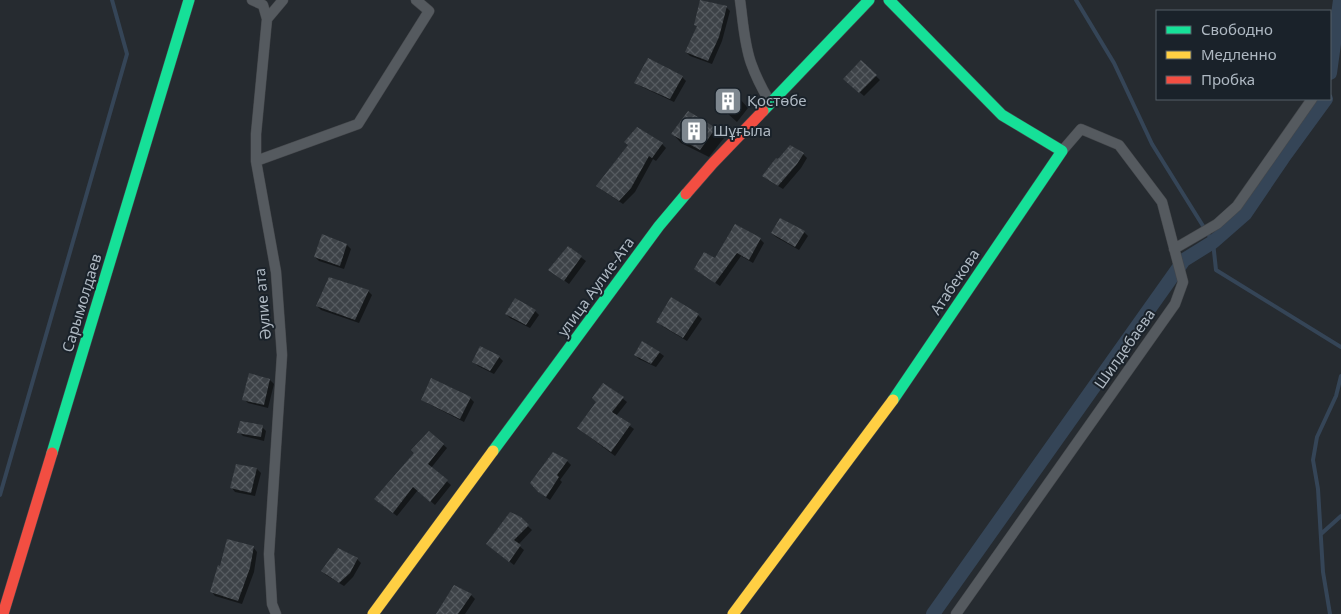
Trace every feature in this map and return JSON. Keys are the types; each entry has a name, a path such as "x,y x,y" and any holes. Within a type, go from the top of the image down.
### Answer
{"street":[{"name":"Сарымолдаев","path":"3,614 189,0"},
{"path":"252,0 263,5 267,19"},
{"path":"267,19 283,0"},
{"path":"256,161 358,124 429,11 416,0"},
{"path":"740,0 744,36 750,61 758,81 770,102"},
{"name":"улица Аулие-Ата","path":"373,614 659,226 713,163 869,0"},
{"path":"889,0 1002,115 1062,151"},
{"name":"Әулие ата","path":"267,19 256,134 256,161 276,272 282,355 269,554 272,604 276,614"},
{"path":"1174,249 1217,224 1237,206 1311,100"},
{"name":"Шилдебаева","path":"956,614 1175,304 1183,282 1162,202 1118,145 1081,128 1062,151"},
{"name":"Атабекова","path":"733,614 901,389 1062,151"}],"building":[{"path":"700,0 727,6 719,37 708,61 685,52 697,26 694,25"},
{"path":"648,58 683,76 670,99 634,83"},
{"path":"861,60 877,75 859,93 843,79"},
{"name":"Қостөбе","path":"728,89 741,98 728,115 715,104"},
{"name":"Шұғыла","path":"688,111 716,128 700,150 671,134"},
{"path":"637,127 663,143 652,158 649,156 631,188 619,201 596,186 628,145 624,142"},
{"path":"790,145 804,153 778,186 762,176 776,158 778,159"},
{"path":"780,218 805,231 795,247 771,233"},
{"path":"735,224 761,238 749,260 737,253 715,283 694,269 704,252 715,258"},
{"path":"322,234 347,244 340,266 314,257"},
{"path":"568,246 582,256 564,281 548,270"},
{"path":"329,277 369,290 355,320 316,306"},
{"path":"671,297 699,314 683,338 656,322"},
{"path":"515,298 536,310 526,325 505,314"},
{"path":"642,341 660,352 651,364 634,355"},
{"path":"480,346 500,356 490,371 472,362"},
{"path":"249,373 270,379 264,405 242,400"},
{"path":"431,378 471,397 460,419 421,400"},
{"path":"603,383 624,397 612,412 631,424 611,452 577,428 596,402 592,398"},
{"path":"240,421 263,425 261,437 237,433"},
{"path":"429,431 444,444 428,464 448,480 430,502 413,487 393,513 374,499 414,453 411,450"},
{"path":"553,452 568,460 557,475 559,477 546,497 538,492 530,483"},
{"path":"236,464 257,468 251,493 230,488"},
{"path":"510,512 521,517 529,525 514,540 521,545 509,562 486,544"},
{"path":"227,539 254,546 250,568 238,601 210,592 218,565 220,566"},
{"path":"338,548 358,558 350,573 339,583 321,571"},
{"path":"454,585 472,594 458,614 436,614"}],"waterway":[{"path":"0,495 127,54 112,0"},
{"path":"1076,0 1114,63 1152,144 1213,242 1216,270 1341,347"},
{"path":"1331,66 1340,0"},
{"path":"933,614 1184,260 1213,242 1245,214 1325,100"},
{"path":"1330,614 1323,572 1318,489 1313,460 1317,437 1336,396 1341,376"},
{"path":"1321,534 1341,516"}],"traffic: fast":[{"path":"52,453 189,0"},
{"path":"763,111 869,0"},
{"path":"889,0 1002,115 1062,151 893,400"},
{"path":"493,451 659,226 686,194"}],"traffic: slow":[{"path":"733,614 893,400"},
{"path":"373,614 493,451"}],"traffic: jam":[{"path":"686,194 763,111"},
{"path":"3,614 52,453"}],"place":[{"name":"Қостөбе","path":"728,101"},
{"name":"Шұғыла","path":"694,131"}]}
